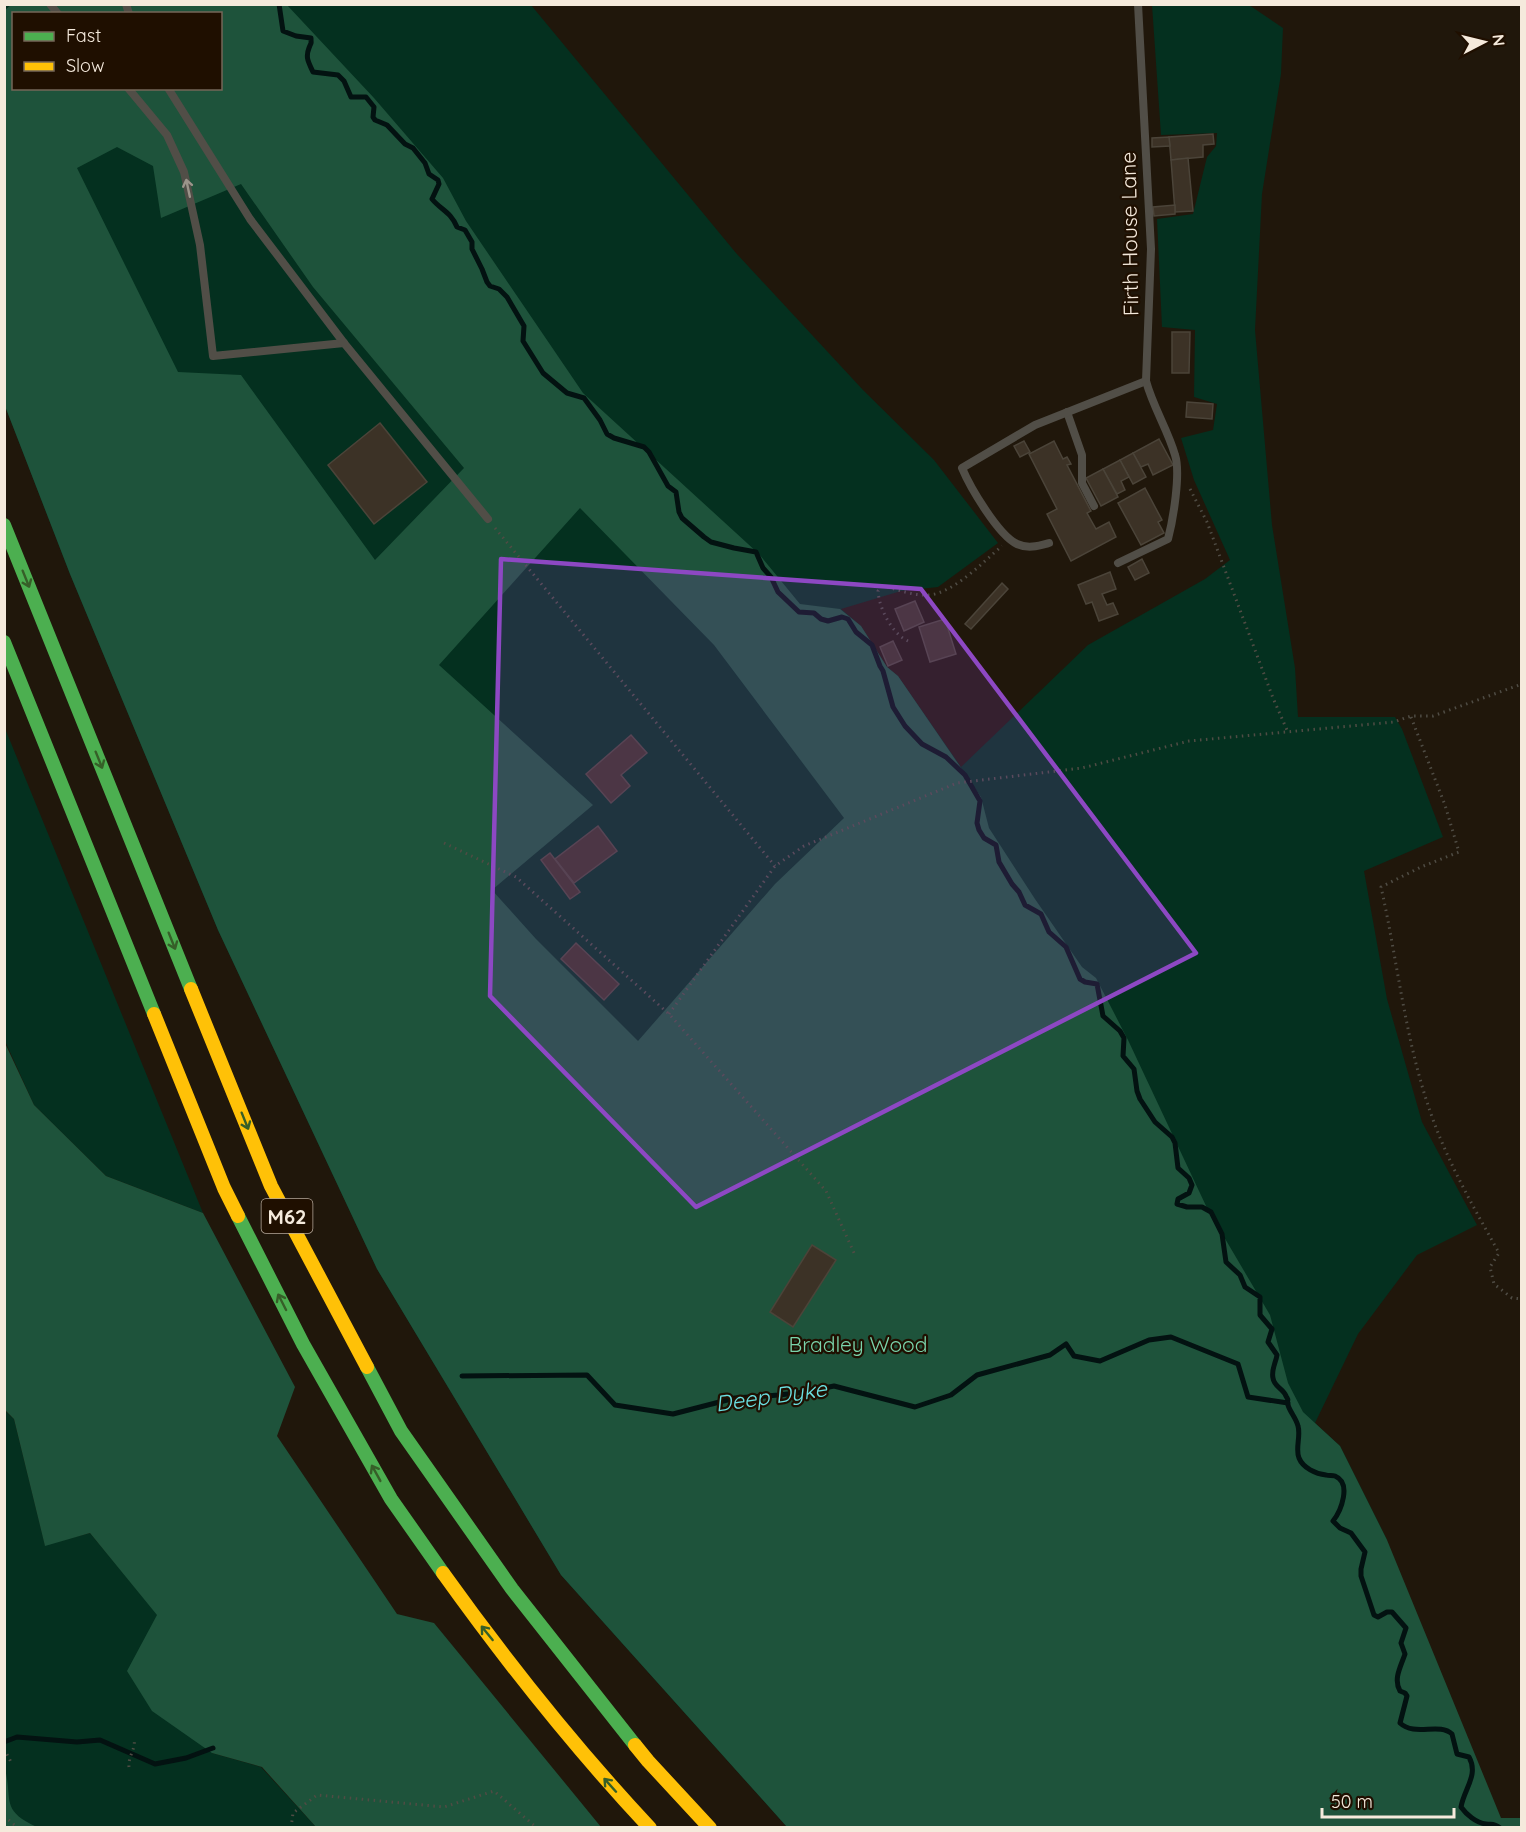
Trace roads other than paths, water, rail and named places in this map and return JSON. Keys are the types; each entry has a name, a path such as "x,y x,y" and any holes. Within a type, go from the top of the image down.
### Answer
{"highway":[{"name":"M62","path":"4,525 271,1186 401,1431 512,1589 648,1761 710,1827"},
{"name":"M62","path":"4,642 224,1188 303,1344 391,1499 472,1614 607,1782 650,1827"}],"lane":[{"name":"Firth House Lane","path":"1119,563 1168,538 1175,503 1176,457 1146,381 1150,249 1138,4"},
{"path":"130,90 167,135 184,172 200,245 213,356 344,343"},
{"path":"169,90 250,219 344,343 488,519"},
{"path":"1049,543 1028,548 1015,544 1002,532 969,484 962,468 1035,425 1146,381"},
{"path":"1067,412 1082,455 1082,483 1094,506"}],"waterway":[{"path":"279,4 283,31 311,38 307,58 313,72 338,75 344,81 351,97 366,97 374,107 375,120 387,125 405,144 413,148 425,163 429,174 438,180 439,184 432,199 449,214 457,227 465,230 487,282 507,297 524,326 523,341 543,373 567,393 584,398 607,434 644,447 649,452 668,486 676,492 682,518 704,537 711,542 756,552 778,592 799,612 814,613 828,621 842,617 848,619 856,632 872,645 883,671 893,707 905,726 922,744 946,757 965,775 980,801 977,823 979,830 984,838 996,845 999,862 1025,905 1041,914 1049,932 1066,947 1080,979 1097,984 1103,1016 1120,1031 1124,1038 1123,1056 1134,1069 1140,1099 1155,1122 1172,1137 1175,1143 1178,1168 1189,1178 1192,1185 1189,1193 1178,1199 1177,1204 1202,1207 1211,1212 1222,1234 1226,1262 1240,1275 1245,1287 1260,1297 1260,1315 1272,1329 1268,1342 1277,1355 1273,1372 1274,1381 1285,1393 1298,1426 1299,1458 1310,1470 1335,1476 1340,1480 1343,1485 1343,1497 1333,1521 1340,1528 1351,1533 1365,1552 1361,1576 1374,1615 1378,1617 1392,1612 1406,1628 1401,1643 1405,1654 1397,1677 1400,1691 1407,1696 1400,1723 1413,1729 1440,1729 1452,1734 1457,1754 1469,1757 1472,1764 1472,1776 1461,1807 1475,1820 1500,1828"},
{"name":"Deep Dyke","path":"462,1376 587,1375 615,1405 673,1414 735,1398 805,1392 834,1386 915,1407 951,1395 977,1375 1050,1355 1066,1344 1074,1356 1100,1361 1149,1340 1171,1337 1238,1364 1248,1397 1288,1403"},
{"path":"4,1742 17,1737 77,1742 100,1740 155,1764 186,1758 213,1748"}],"park label":[{"name":"Bradley Wood","path":"858,1344"}]}
